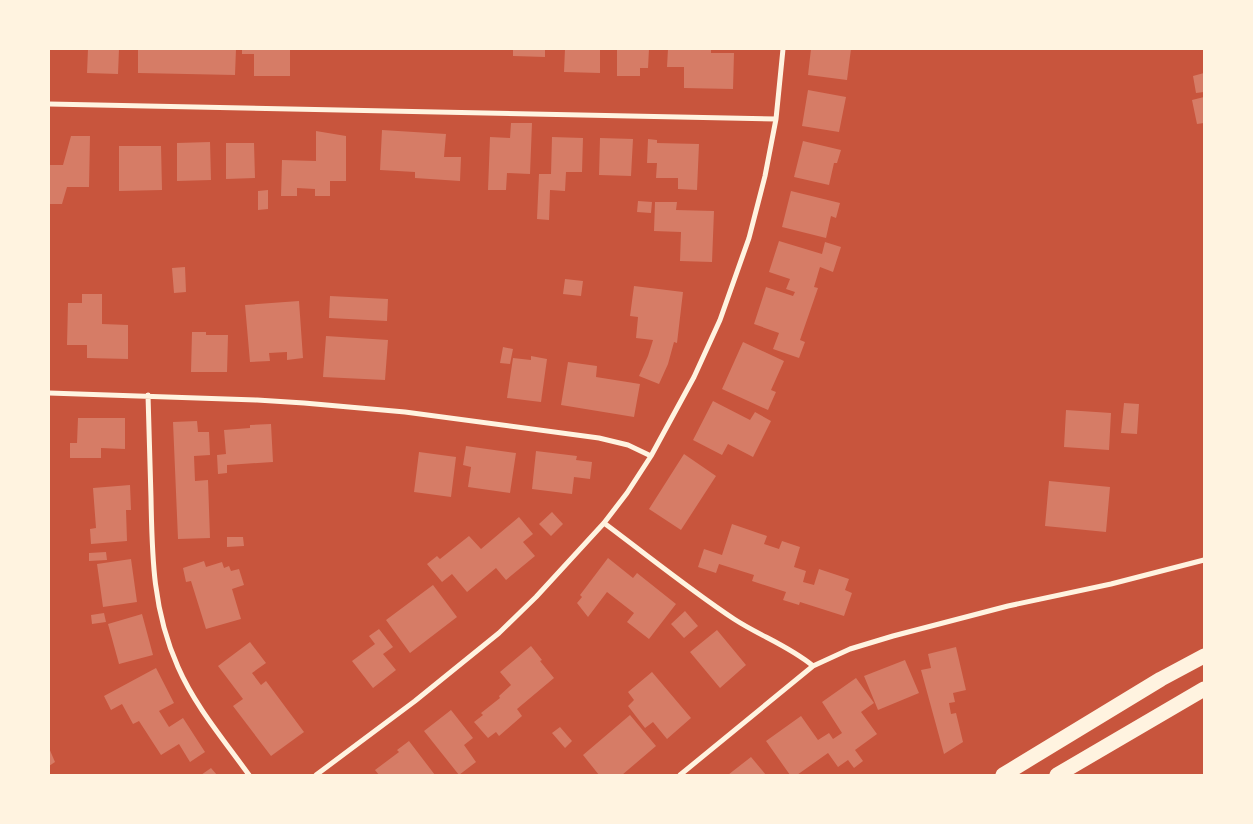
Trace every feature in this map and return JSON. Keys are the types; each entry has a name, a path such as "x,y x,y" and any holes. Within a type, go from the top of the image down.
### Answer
{"highway":[{"path":"1003,775 1204,656"},
{"path":"1057,775 1204,689"}],"street":[{"path":"316,775 415,701 499,633 536,597 604,522 651,456 694,377 720,320 749,238 765,176 776,118 783,49"},
{"path":"49,104 776,118"},
{"path":"49,393 258,400 405,412 598,438 628,446 651,456"},
{"path":"148,395 152,552 156,596 178,667 195,700 249,775"},
{"path":"604,522 723,612 749,628 793,650 813,666"},
{"path":"680,775 813,666 850,650 893,636 1008,606 1111,584 1204,560"}],"building":[{"path":"88,49 119,49 118,74 87,73"},
{"path":"138,49 236,49 235,75 138,73"},
{"path":"242,49 290,49 290,76 254,76 254,54 242,54"},
{"path":"513,49 545,49 545,57 513,56"},
{"path":"565,49 600,49 600,73 564,72"},
{"path":"617,49 649,49 648,68 640,68 640,76 617,76"},
{"path":"668,49 711,49 711,53 734,53 733,89 684,88 684,67 667,67"},
{"path":"811,49 851,49 847,80 808,75"},
{"path":"1204,73 1204,92 1196,93 1193,76"},
{"path":"808,90 846,97 839,132 802,126"},
{"path":"1204,97 1204,123 1197,124 1192,100"},
{"path":"511,123 532,123 530,174 507,173 506,190 488,190 490,137 510,138"},
{"path":"382,130 446,134 444,157 461,157 460,181 415,178 415,172 380,170"},
{"path":"316,131 346,136 346,181 330,181 330,196 315,196 315,189 297,188 297,196 281,196 282,160 316,161"},
{"path":"71,136 90,136 89,187 67,187 62,204 49,204 49,165 63,165"},
{"path":"552,137 583,138 582,172 566,172 565,191 550,190 549,220 537,219 539,174 551,174"},
{"path":"600,138 633,139 631,176 599,175"},
{"path":"648,139 657,140 657,143 699,144 697,190 678,189 678,178 656,178 657,163 647,163"},
{"path":"803,141 841,150 837,163 834,163 829,185 794,177"},
{"path":"210,142 211,180 177,181 177,143"},
{"path":"226,143 254,143 255,178 226,179"},
{"path":"119,146 161,146 162,190 119,191"},
{"path":"268,190 268,209 258,210 258,191"},
{"path":"791,191 840,203 836,218 831,216 826,238 782,227"},
{"path":"638,201 652,202 651,213 637,212"},
{"path":"655,202 677,202 676,210 714,211 712,262 680,261 681,232 654,231"},
{"path":"779,241 822,254 825,242 841,247 833,272 820,267 814,287 818,288 800,340 805,342 799,358 773,349 779,333 754,324 766,287 793,296 795,292 786,289 790,279 769,272"},
{"path":"185,267 186,292 174,293 172,268"},
{"path":"565,279 583,281 581,296 563,294"},
{"path":"634,286 683,292 677,343 674,342 668,364 659,384 639,376 653,340 636,338 638,317 630,316"},
{"path":"82,294 102,294 102,324 128,325 128,359 87,358 87,345 67,345 68,303 82,303"},
{"path":"330,296 388,299 387,321 329,318"},
{"path":"299,301 303,358 287,360 287,352 269,353 270,361 250,362 245,305"},
{"path":"192,332 206,332 206,335 228,335 227,372 191,372"},
{"path":"326,336 388,340 385,380 323,377"},
{"path":"743,342 784,361 771,390 776,392 768,410 722,389"},
{"path":"503,347 513,349 510,364 500,363"},
{"path":"531,356 547,359 541,402 507,398 513,358 531,360"},
{"path":"568,362 597,366 596,377 640,384 634,417 561,405"},
{"path":"713,401 750,420 755,412 771,421 753,457 728,444 722,455 693,440"},
{"path":"1124,403 1139,404 1137,434 1121,433"},
{"path":"1066,410 1111,413 1109,450 1064,447"},
{"path":"78,418 125,418 125,449 101,448 101,458 70,458 70,443 77,443"},
{"path":"197,421 198,432 209,432 210,455 194,456 195,481 208,480 210,538 178,539 173,422"},
{"path":"271,424 273,462 227,465 227,473 218,474 217,455 226,454 224,430 250,428 250,425"},
{"path":"466,446 516,453 510,493 468,487 471,467 463,465"},
{"path":"536,451 577,456 576,460 592,462 590,479 574,477 572,494 532,489"},
{"path":"419,452 456,457 451,497 414,492"},
{"path":"684,454 716,476 681,530 649,509"},
{"path":"1049,481 1110,487 1106,532 1045,526"},
{"path":"130,485 131,510 126,510 127,541 91,544 90,529 96,528 93,488"},
{"path":"552,512 563,524 551,536 539,524"},
{"path":"519,517 533,534 523,542 535,556 506,580 496,568 467,592 452,574 442,582 427,564 437,556 440,559 469,536 481,549"},
{"path":"732,524 767,536 764,544 779,549 782,541 800,547 794,567 806,571 803,582 814,585 819,569 849,579 845,590 852,593 844,616 800,602 799,605 783,600 786,592 752,581 754,575 719,564 716,573 698,567 704,549 722,555"},
{"path":"227,537 243,537 244,546 227,547"},
{"path":"106,552 107,560 89,561 89,553"},
{"path":"608,558 633,578 637,573 676,604 649,639 627,622 634,613 607,592 588,617 577,603 582,597 580,595"},
{"path":"131,559 137,602 103,607 97,564"},
{"path":"204,561 206,567 222,562 224,568 229,566 231,571 239,569 244,585 232,589 241,619 206,629 191,581 186,582 183,568"},
{"path":"433,585 457,617 410,653 386,620"},
{"path":"685,611 698,626 684,638 671,624"},
{"path":"104,613 106,622 92,624 91,615"},
{"path":"142,614 153,655 119,664 108,624"},
{"path":"379,629 393,647 383,654 396,670 373,688 352,661 375,644 369,636"},
{"path":"717,630 746,665 720,688 690,652"},
{"path":"250,642 266,663 252,673 261,685 266,681 304,732 271,756 233,706 243,699 218,666"},
{"path":"531,646 554,678 517,709 522,716 499,736 496,732 488,738 474,722 511,685 500,672"},
{"path":"956,647 966,690 953,693 955,702 949,703 951,714 956,713 963,742 944,754 921,670 931,668 928,654"},
{"path":"905,660 919,693 878,710 864,676"},
{"path":"156,668 174,703 159,711 169,727 183,718 205,752 190,762 179,744 161,755 139,721 133,724 122,704 111,710 104,696"},
{"path":"652,672 691,718 667,739 653,722 645,728 628,706 634,700 628,692"},
{"path":"856,678 874,703 861,712 877,734 855,750 863,761 854,768 848,760 838,767 828,753 797,775 790,775 766,741 801,716 818,740 829,733 833,739 842,733 822,702"},
{"path":"451,710 473,738 464,745 476,762 459,775 424,731"},
{"path":"630,715 656,746 622,775 599,775 583,755"},
{"path":"560,727 572,741 565,748 552,733"},
{"path":"409,741 435,775 379,775 375,770 399,752 397,750"},
{"path":"49,748 55,762 49,766"},
{"path":"751,757 766,775 728,775 733,771"},
{"path":"211,768 217,775 201,775"}]}
